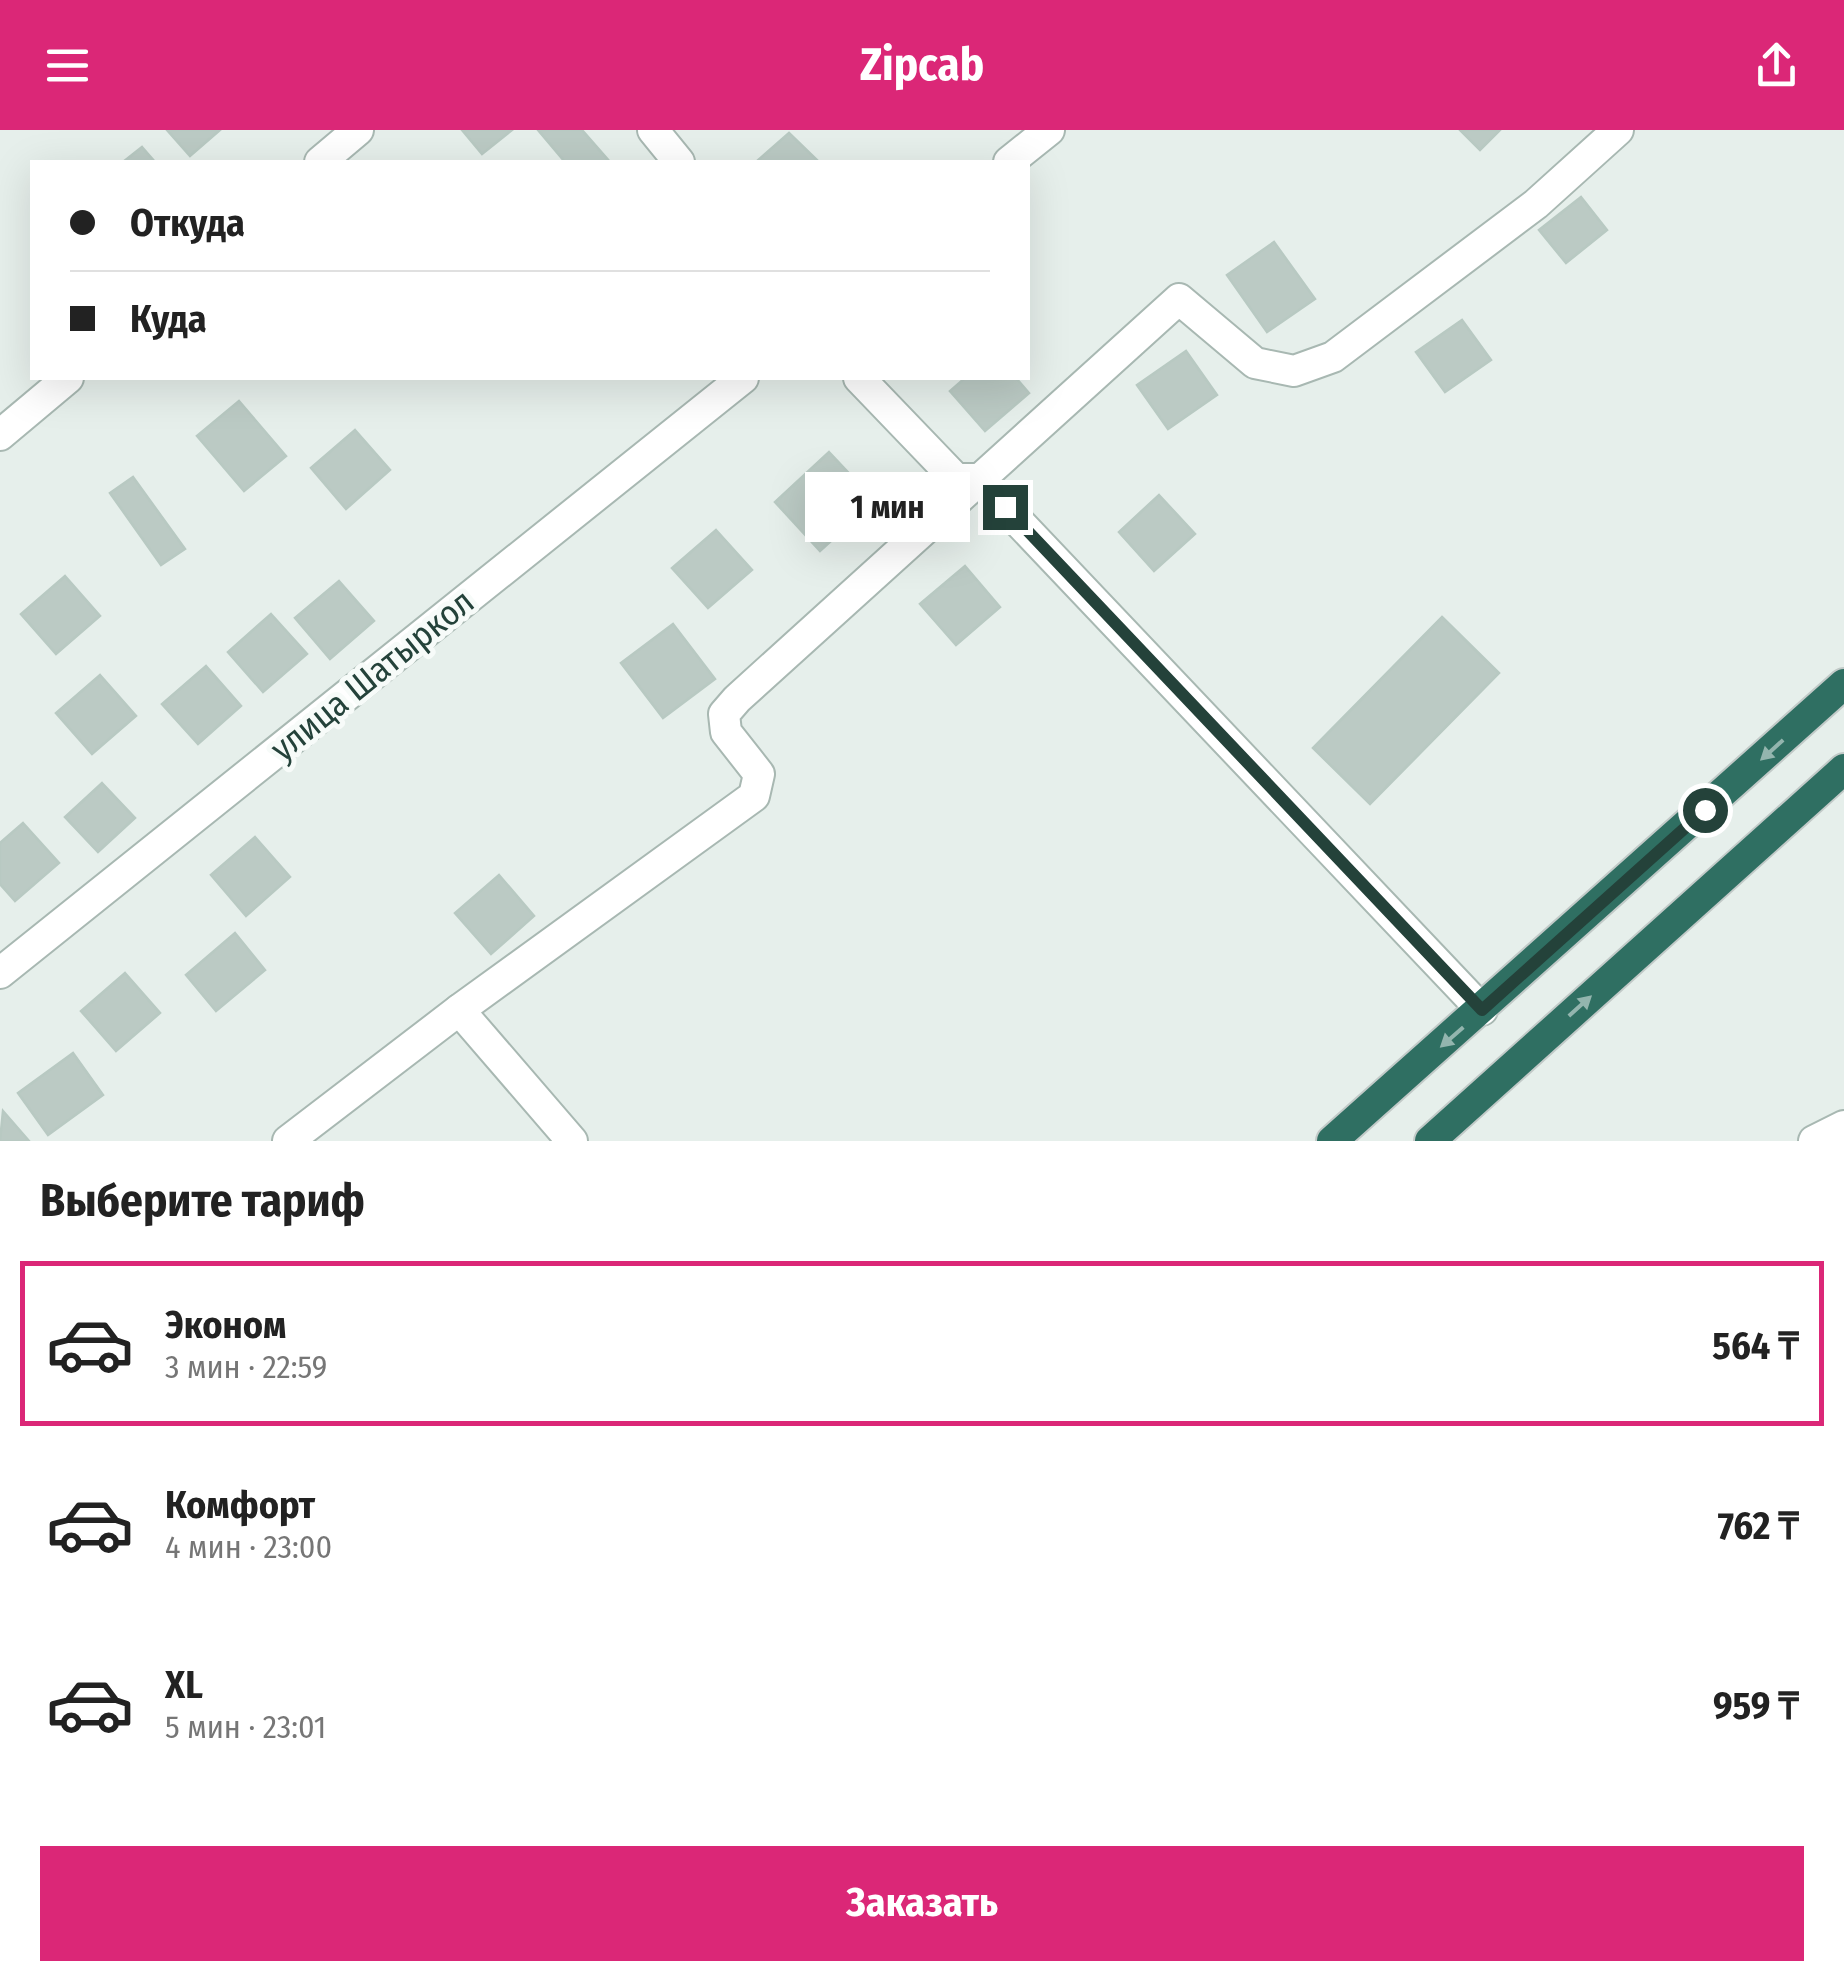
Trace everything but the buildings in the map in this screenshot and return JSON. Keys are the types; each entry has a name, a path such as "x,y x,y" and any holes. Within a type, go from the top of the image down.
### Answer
{"highway":[{"path":"1332,1141 1844,684"},
{"path":"1430,1141 1844,769"}],"street":[{"path":"322,160 358,130"},
{"path":"653,130 677,160"},
{"path":"1012,160 1049,130"},
{"path":"288,1141 459,1010 754,796 760,785 759,774 726,732 724,714 736,699 1179,299 1254,363 1294,371 1333,357 1536,204 1618,130"},
{"path":"0,435 66,380"},
{"name":"улица Шатыркол","path":"0,973 741,380"},
{"path":"861,380 956,478 978,479 1482,1010"},
{"path":"459,1010 572,1141"},
{"path":"1814,1141 1844,1126"}],"route":[{"path":"1005,507 1482,1010 1705,810"}]}
